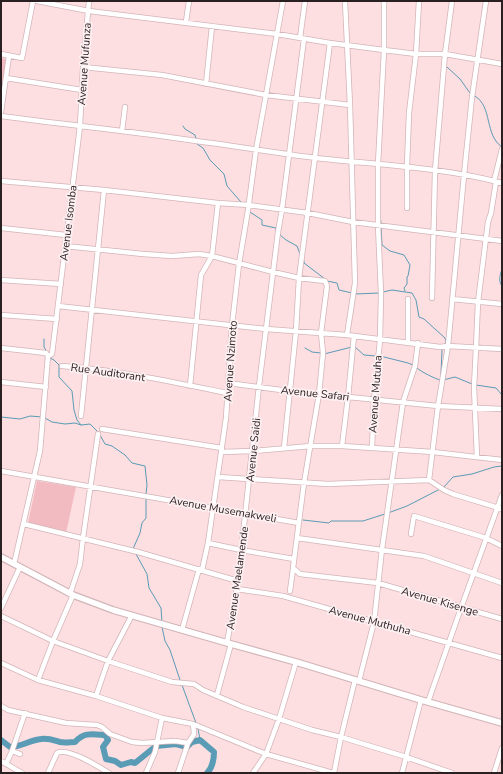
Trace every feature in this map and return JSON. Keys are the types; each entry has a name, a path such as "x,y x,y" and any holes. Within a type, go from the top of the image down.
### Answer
{"main road":[{"path":"1,557 72,595 132,616 296,662 502,723"}],"street":[{"path":"1,54 22,58 33,1"},
{"path":"37,1 88,11 186,22 416,54 445,54 502,64"},
{"name":"Avenue Mufunza","path":"80,126 83,67 89,1"},
{"path":"186,22 189,1"},
{"name":"Avenue Nzimoto","path":"213,508 226,418 232,325 239,264 256,150 283,1"},
{"name":"Avenue Saidi","path":"246,514 259,386 273,272 297,99 305,1"},
{"path":"345,1 348,45 355,283 347,335"},
{"name":"Avenue Mutuha","path":"372,448 374,400 380,340 381,293 378,225 378,164 384,50 384,1"},
{"path":"407,208 409,113 416,54 419,1"},
{"path":"432,298 435,171 445,54 452,1"},
{"path":"429,480 438,406 443,380 444,347 452,299 473,95 486,1"},
{"path":"206,84 212,26"},
{"path":"284,448 296,331 299,278 330,43"},
{"path":"1,112 9,56"},
{"path":"83,67 162,75 266,95 350,105"},
{"path":"6,78 82,90"},
{"path":"122,131 125,107"},
{"path":"1,116 316,158 407,166 502,183"},
{"name":"Avenue Isomba","path":"1,608 17,565 24,524 40,451 49,355 52,354 57,319 80,126"},
{"path":"477,457 474,385 478,302 486,238 495,181 502,149"},
{"path":"1,181 104,190 218,203 248,209 282,209 353,222 502,240"},
{"path":"81,416 104,190"},
{"path":"218,203 212,256 201,275 190,386 227,394"},
{"path":"1,228 66,235"},
{"path":"65,246 150,255 172,256 199,254 299,278 325,281 327,286 321,333 323,354 319,394 304,483 290,591"},
{"path":"1,280 61,284"},
{"path":"408,299 408,342"},
{"path":"452,299 502,304"},
{"path":"58,306 92,311 266,329 347,335 444,347 502,349"},
{"path":"1,315 57,319"},
{"path":"342,446 354,336"},
{"path":"1,663 38,680 96,696 162,718 196,726 266,754 334,773 341,737 374,622 382,549 403,402 415,366 418,343"},
{"path":"1,348 46,353 49,355"},
{"name":"Rue Auditorant","path":"62,366 87,368 190,386"},
{"path":"1,382 46,386"},
{"name":"Avenue Safari","path":"228,383 374,400 438,406 502,409"},
{"path":"102,429 221,450 253,451 311,446 342,446 433,452 502,460"},
{"path":"38,680 72,595 80,564 82,538 98,434"},
{"name":"Avenue Musemakweli","path":"1,471 299,523"},
{"path":"218,477 328,484 429,480 444,490 500,509"},
{"path":"428,702 486,538 500,509 502,495"},
{"path":"182,630 208,543 213,508"},
{"name":"Avenue Maelamende","path":"217,695 229,644 246,514"},
{"path":"411,534 414,516 486,538 502,546"},
{"path":"24,524 138,552 201,569 238,581"},
{"path":"297,538 424,556 474,572 502,583"},
{"path":"208,543 294,559"},
{"name":"Avenue Kisenge","path":"293,568 300,574 378,583 502,619"},
{"name":"Avenue Muthuha","path":"237,589 283,596 450,642 502,658"},
{"path":"1,616 53,641 108,661 172,682 194,684 203,690 243,707 312,730 341,737 406,757 452,773"},
{"path":"96,696 108,661 132,616"},
{"path":"253,773 266,754 279,719 296,662"},
{"path":"402,773 421,700"},
{"path":"1,706 8,710 66,723 100,726 110,734 132,742 175,741 187,746"},
{"path":"22,773 3,763 13,749 25,714"},
{"path":"146,773 152,761 158,742 162,718"},
{"path":"178,773 187,746 192,739 196,726"},
{"path":"494,773 502,748"},
{"path":"13,749 20,754"},
{"path":"48,773 55,757 59,752 78,756 109,773"}],"shaded area":[{"path":"1,58 6,59 7,65 1,103"},
{"path":"37,481 76,487 66,533 28,523"}],"waterway":[{"path":"447,67 460,79 470,93"},
{"path":"475,96 481,101 487,114 493,136 496,142 502,147"},
{"path":"183,126 195,135 196,139"},
{"path":"197,144 203,148 210,160 224,174 227,186 241,202"},
{"path":"250,212 262,220 262,225 276,228 276,230"},
{"path":"380,216 381,223"},
{"path":"381,226 382,245 390,251 404,255 410,265 407,284 404,288 405,291"},
{"path":"279,234 297,246 300,254"},
{"path":"304,261 304,263 325,279"},
{"path":"502,269 500,276 502,286"},
{"path":"327,281 337,283 339,290 352,293"},
{"path":"383,292 392,290 412,293 416,300 419,317 424,319 445,338 446,342 444,345"},
{"path":"355,294 380,293"},
{"path":"44,339 44,347 47,352"},
{"path":"324,354 352,347"},
{"path":"355,347 364,355 376,356"},
{"path":"305,348 312,352 321,353"},
{"path":"441,374 442,350"},
{"path":"380,356 413,365"},
{"path":"50,358 59,365 59,377 72,391 74,410 77,420 81,425"},
{"path":"417,368 440,380"},
{"path":"443,380 455,377 472,384"},
{"path":"476,385 496,388 502,395"},
{"path":"1,417 20,419 30,416 42,417"},
{"path":"45,418 52,422 65,424 90,424 98,432"},
{"path":"100,435 105,444 112,446 125,455 132,463 145,466 147,485 146,494"},
{"path":"443,488 453,477 472,474 502,466"},
{"path":"388,513 407,506 440,489"},
{"path":"133,549 140,533 142,523 146,518 146,499"},
{"path":"303,520 329,523 331,521 363,521 385,514"},
{"path":"136,554 147,574 149,588 161,608 162,622"},
{"path":"162,627 165,641 170,650 180,680"},
{"path":"182,685 196,723"},
{"path":"198,728 200,740"},
{"path":"1,740 10,747 41,739 75,742 85,735 105,735 108,740 103,747 106,759 115,761 121,765 131,762 135,763 156,746 176,744 187,747 192,742 200,740 214,752 213,763 207,773"}]}
